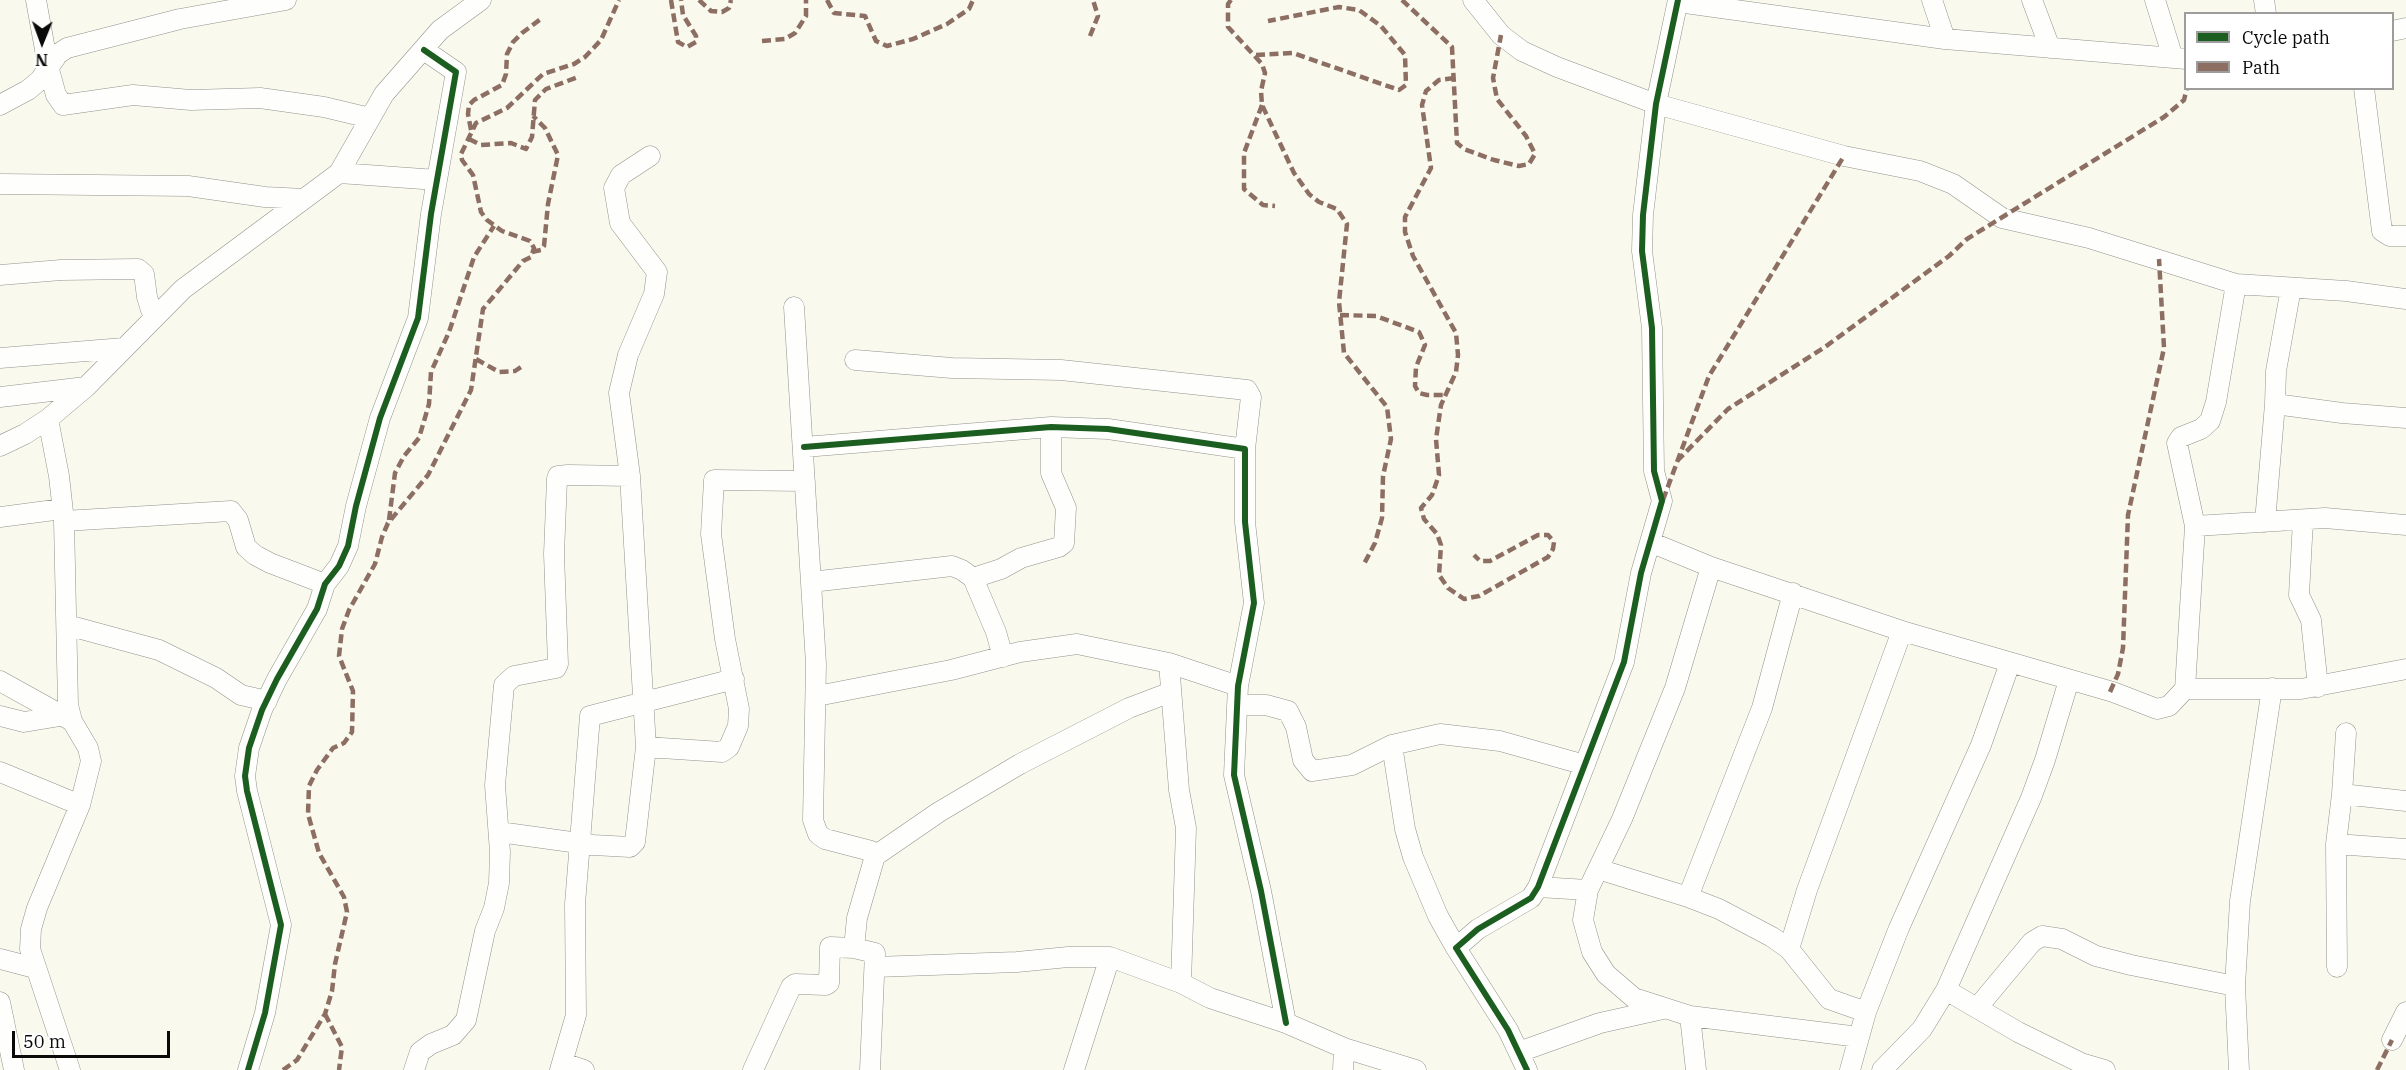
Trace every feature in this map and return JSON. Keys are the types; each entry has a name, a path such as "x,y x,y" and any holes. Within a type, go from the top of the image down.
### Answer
{"street":[{"path":"36,0 48,66 56,95 63,105 133,95 191,100 260,98 324,106 370,118"},
{"path":"0,105 28,90 40,80 58,54 85,42 180,19 286,0"},
{"path":"0,446 25,434 48,418 86,387 183,289 339,173 384,94 440,30 481,0"},
{"path":"1473,0 1501,35 1522,51 1612,89 1656,104 1844,156 1920,171 1953,184 2002,218 2089,238 2236,284 2406,299"},
{"path":"1932,0 1946,39"},
{"path":"2032,0 2050,48"},
{"path":"1456,948 1478,929 1531,898 1538,887 1624,662 1650,542 1662,501 1654,471 1652,327 1642,251 1642,215 1656,104 1678,1 1946,39 2179,58 2155,0"},
{"path":"248,1070 265,1013 281,925 245,776 254,730 291,651 317,609 325,584 339,566 348,546 356,506 380,418 418,318 437,180 456,72 424,50"},
{"path":"2364,90 2382,231 2390,236 2406,236"},
{"path":"499,832 579,843 630,847 635,844 645,747 630,476 619,393 628,355 654,294 657,272 620,223 614,188 621,174 650,156"},
{"path":"339,173 437,180"},
{"path":"0,184 188,186 265,197 304,199"},
{"path":"0,275 60,270 138,269 144,274 147,297 156,316"},
{"path":"1650,542 1711,567 1902,631 2113,692 2157,709 2169,706 2185,689 2195,526 2177,443 2181,437 2201,429 2210,421 2216,402 2236,284"},
{"path":"2265,522 2276,371 2291,288"},
{"path":"794,307 817,696 815,827 825,839 871,852 875,856"},
{"path":"0,358 124,348"},
{"path":"855,360 952,368 1061,370 1247,390 1251,397 1245,449 1245,522 1254,603 1238,696 1234,753 1236,784 1261,891 1286,1023"},
{"path":"0,397 86,387"},
{"path":"2274,404 2342,414 2406,418"},
{"path":"48,418 59,476 63,515 67,625 68,705 66,718"},
{"path":"804,447 1051,427 1108,429 1245,449"},
{"path":"973,578 1001,569 1021,558 1059,547 1064,543 1066,508 1051,473 1051,427"},
{"path":"414,1070 420,1052 431,1044 453,1035 466,1020 485,931 491,918 499,883 499,832 495,785 504,686 514,676 556,668 558,664 554,554 558,476 630,476"},
{"path":"645,747 711,752 726,749 740,718 725,639 711,534 714,480 805,481"},
{"path":"0,517 231,511 238,520 246,547 255,555 325,584"},
{"path":"2195,526 2325,518 2406,525"},
{"path":"2303,520 2299,595 2311,620 2318,687"},
{"path":"811,582 952,566 973,578 996,632 1003,657"},
{"path":"1711,567 1675,688 1622,819 1588,890 1583,920 1592,952 1598,964 1634,998 1690,1016 1859,1037"},
{"path":"1688,897 1761,708 1793,593"},
{"path":"67,625 159,650 216,678 241,695 267,701"},
{"path":"1789,949 1807,890 1902,631"},
{"path":"817,696 1041,648 1077,644 1169,663 1238,696 1288,711 1296,727 1303,760 1312,771 1352,765 1392,745 1440,734 1500,741 1585,765"},
{"path":"1169,663 1179,790 1186,828 1181,983"},
{"path":"1850,1070 1866,1012 1899,928 1981,744 2010,663"},
{"path":"2185,689 2318,687 2406,669"},
{"path":"584,1070 561,1067 572,1035 578,994 575,904 590,716 734,679"},
{"path":"1882,1070 1922,1029 1946,990 2031,798 2046,760 2069,680"},
{"path":"0,681 66,718 88,748 91,761 80,805 31,929 30,949 35,968 70,1070"},
{"path":"2239,1070 2235,986 2240,901 2272,688"},
{"path":"854,948 857,918 875,856 939,812 1020,764 1129,708 1171,692"},
{"path":"0,716 24,722 66,718"},
{"path":"2337,967 2336,844 2346,732"},
{"path":"1392,745 1405,829 1413,857 1437,916 1519,1052 1527,1070"},
{"path":"0,772 80,805"},
{"path":"2342,794 2406,801"},
{"path":"2336,844 2406,849"},
{"path":"1598,869 1719,909 1772,937 1789,949 1829,999 1866,1012"},
{"path":"1538,887 1588,890"},
{"path":"1977,1008 2032,942 2042,936 2062,939 2096,956 2235,986"},
{"path":"753,1070 792,985 826,985 829,983 830,947 874,952 870,1070"},
{"path":"1074,1070 1110,957"},
{"path":"875,967 1110,957 1181,983 1210,998 1286,1023 1344,1048 1416,1070"},
{"path":"0,959 35,968"},
{"path":"1946,990 2070,1058 2105,1070"},
{"path":"0,1002 14,1070"},
{"path":"1519,1052 1600,1023 1665,1008"},
{"path":"2392,1040 2406,1012"},
{"path":"1690,1016 1696,1070"},
{"path":"1343,1070 1344,1048"}],"marked path":[{"path":"283,1070 297,1060 325,1014 332,991 335,964 347,912 344,897 319,853 308,814 309,786 317,770 333,748 344,743 352,732 353,691 339,656 342,629 349,610 375,564 388,523 428,475 471,390 483,309 523,261 531,257 534,248 530,241 502,231 487,220 481,212 473,175 462,160 461,154 476,123 507,108 543,74 574,64 585,57 601,40 619,0"},
{"path":"671,0 678,42 687,47 696,42 696,36 683,15 681,0"},
{"path":"699,0 711,11 722,12 729,8 731,0"},
{"path":"762,41 785,39 795,33 806,16 806,0"},
{"path":"827,0 834,13 865,16 876,41 887,46 913,39 947,24 969,9 973,0"},
{"path":"1090,36 1098,16 1093,0"},
{"path":"1231,0 1228,4 1228,27 1262,64 1265,73 1261,91 1262,105 1294,173 1309,194 1319,202 1337,209 1347,224 1339,302 1344,353 1387,407 1391,439 1383,476 1382,518 1375,543 1364,564"},
{"path":"1402,0 1452,47 1457,143 1464,149 1519,166 1529,164 1535,154 1526,136 1497,99 1493,78 1501,35"},
{"path":"1256,55 1293,53 1399,90 1406,85 1405,55 1381,26 1359,10 1339,7 1268,21"},
{"path":"471,130 469,105 502,85 506,74 507,54 513,42 542,18"},
{"path":"469,139 481,145 511,143 526,149 532,137 535,100 546,89 578,77"},
{"path":"1454,78 1439,80 1426,91 1422,105 1431,168 1405,217 1405,232 1413,256 1456,333 1458,355 1456,372 1441,405 1436,439 1439,475 1432,495 1421,508 1424,519 1437,534 1441,545 1439,575 1448,588 1464,599 1479,596 1548,557 1554,542 1548,535 1538,535 1490,561 1480,561 1474,555"},
{"path":"1677,461 1728,409 1825,347 1949,256 1967,239 2164,117 2184,100 2186,90"},
{"path":"1262,105 1244,153 1244,189 1263,205 1275,206"},
{"path":"532,252 541,250 544,246 548,204 558,155 545,128 533,116"},
{"path":"1663,500 1709,376 1844,156"},
{"path":"389,520 395,473 404,456 419,438 429,404 431,372 449,332 474,257 494,226"},
{"path":"2110,692 2118,674 2123,648 2128,515 2164,348 2159,259"},
{"path":"1340,315 1376,316 1419,332 1425,345 1416,367 1415,386 1419,393 1446,395"},
{"path":"476,359 499,372 515,371 521,367"},
{"path":"325,1014 342,1047 339,1070"},
{"path":"2377,1070 2392,1040"}],"cycle path":[{"path":"1527,1070 1508,1030 1456,948 1478,929 1531,898 1538,887 1624,662 1641,573 1662,501 1654,471 1652,328 1642,251 1643,215 1656,104 1678,0"},
{"path":"248,1070 265,1013 281,925 247,791 245,776 249,748 262,710 277,679 317,609 325,584 339,566 348,546 356,506 380,418 418,318 431,214 456,72 424,50"},
{"path":"804,447 1051,427 1108,429 1245,449 1245,522 1254,603 1238,686 1234,775 1261,891 1286,1023"}]}
